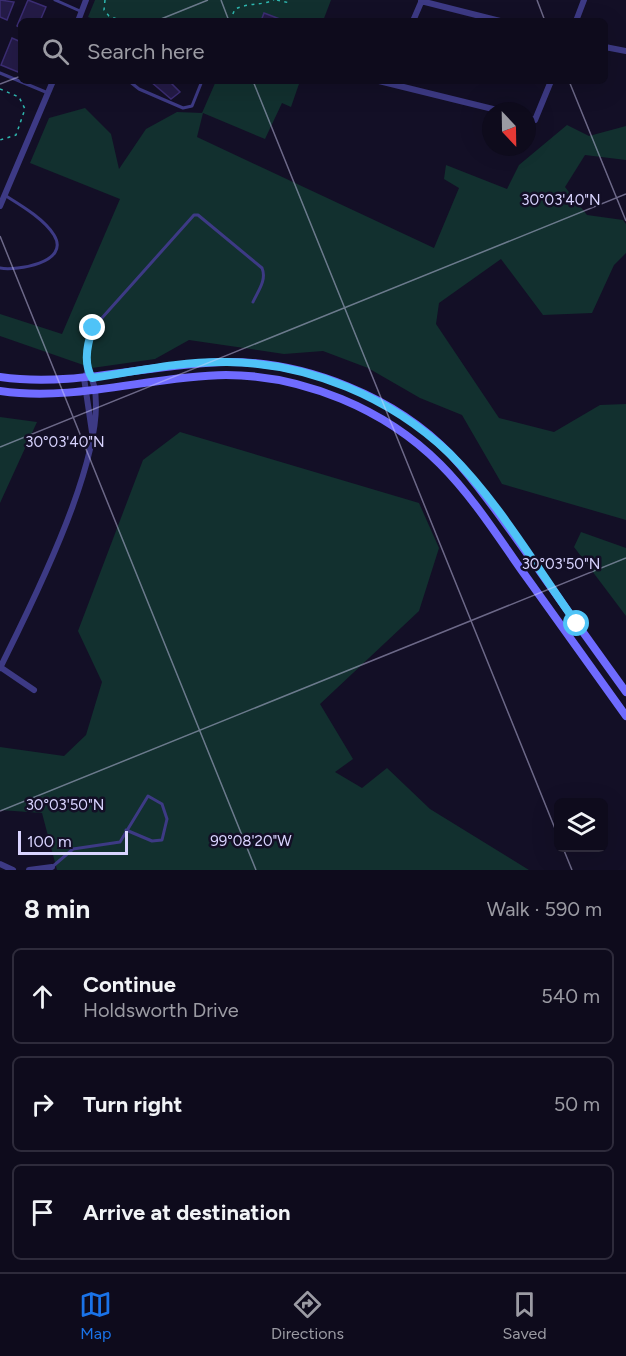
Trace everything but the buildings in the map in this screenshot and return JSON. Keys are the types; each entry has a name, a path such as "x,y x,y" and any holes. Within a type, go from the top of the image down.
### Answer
{"main road":[{"path":"0,377 19,380 88,376 176,365 227,362 275,366 297,371 329,380 377,400 416,426 449,454 484,493 626,692"},
{"path":"0,391 22,394 90,392 177,379 226,375 273,379 325,393 370,412 408,437 440,463 473,502 626,716"},
{"path":"566,632 577,624"}],"street":[{"path":"79,18 86,0"},
{"path":"577,18 584,0"},
{"path":"414,18 422,1 488,18"},
{"path":"608,47 626,51"},
{"path":"0,206 52,84"},
{"path":"396,84 482,106"},
{"path":"536,118 550,84"},
{"path":"34,690 0,668 37,592 90,456 92,432 98,418 88,376"},
{"path":"0,864 13,870"},
{"path":"29,870 52,867"}],"lane":[{"path":"55,0 82,12"},
{"path":"0,73 18,80"},
{"path":"26,84 48,93"},
{"path":"136,84 139,89 183,108 192,106 201,84"},
{"path":"0,268 12,270 31,266 46,260 53,254 56,246 54,234 5,195"},
{"path":"88,376 87,352 93,328 194,216 198,215 262,268 265,274 263,282 253,302"},
{"path":"52,867 73,849 120,842 126,830 148,796 162,804 167,819 162,840 152,841 126,830"}],"path":[{"path":"105,0 106,15 114,18"},
{"path":"231,18 235,9 249,3 263,4 275,0 290,3"},
{"path":"0,89 19,97 25,109 16,135 0,140"}],"green space":[{"path":"95,0 331,0 324,18 88,17"},
{"path":"215,84 299,84 291,107 282,103 265,139 203,113 197,137 434,248 459,188 444,179 446,165 507,189 519,165 530,156 536,156 536,151 567,125 589,136 626,126 626,160 585,155 565,187 587,215 623,220 626,224 626,253 614,265 592,313 543,315 501,259 439,303 436,324 499,418 554,432 600,405 626,404 626,520 502,484 462,415 420,398 368,368 323,351 284,354 189,340 155,359 92,368 0,336 0,314 62,334 120,199 30,163 49,118 85,108 111,134 119,169 146,129 177,112 202,113"},
{"path":"0,417 37,422 0,503"},
{"path":"180,432 419,503 439,548 419,611 320,704 353,759 335,772 362,788 387,768 430,809 529,870 57,870 42,813 0,810 0,747 64,756 86,735 102,682 78,631 143,460"},
{"path":"581,532 626,548 626,616 574,547"}],"route":[{"path":"93,328 87,352 88,371 92,378 176,365 227,362 275,366 329,380 377,400 416,426 449,454 484,493 577,624"}]}
